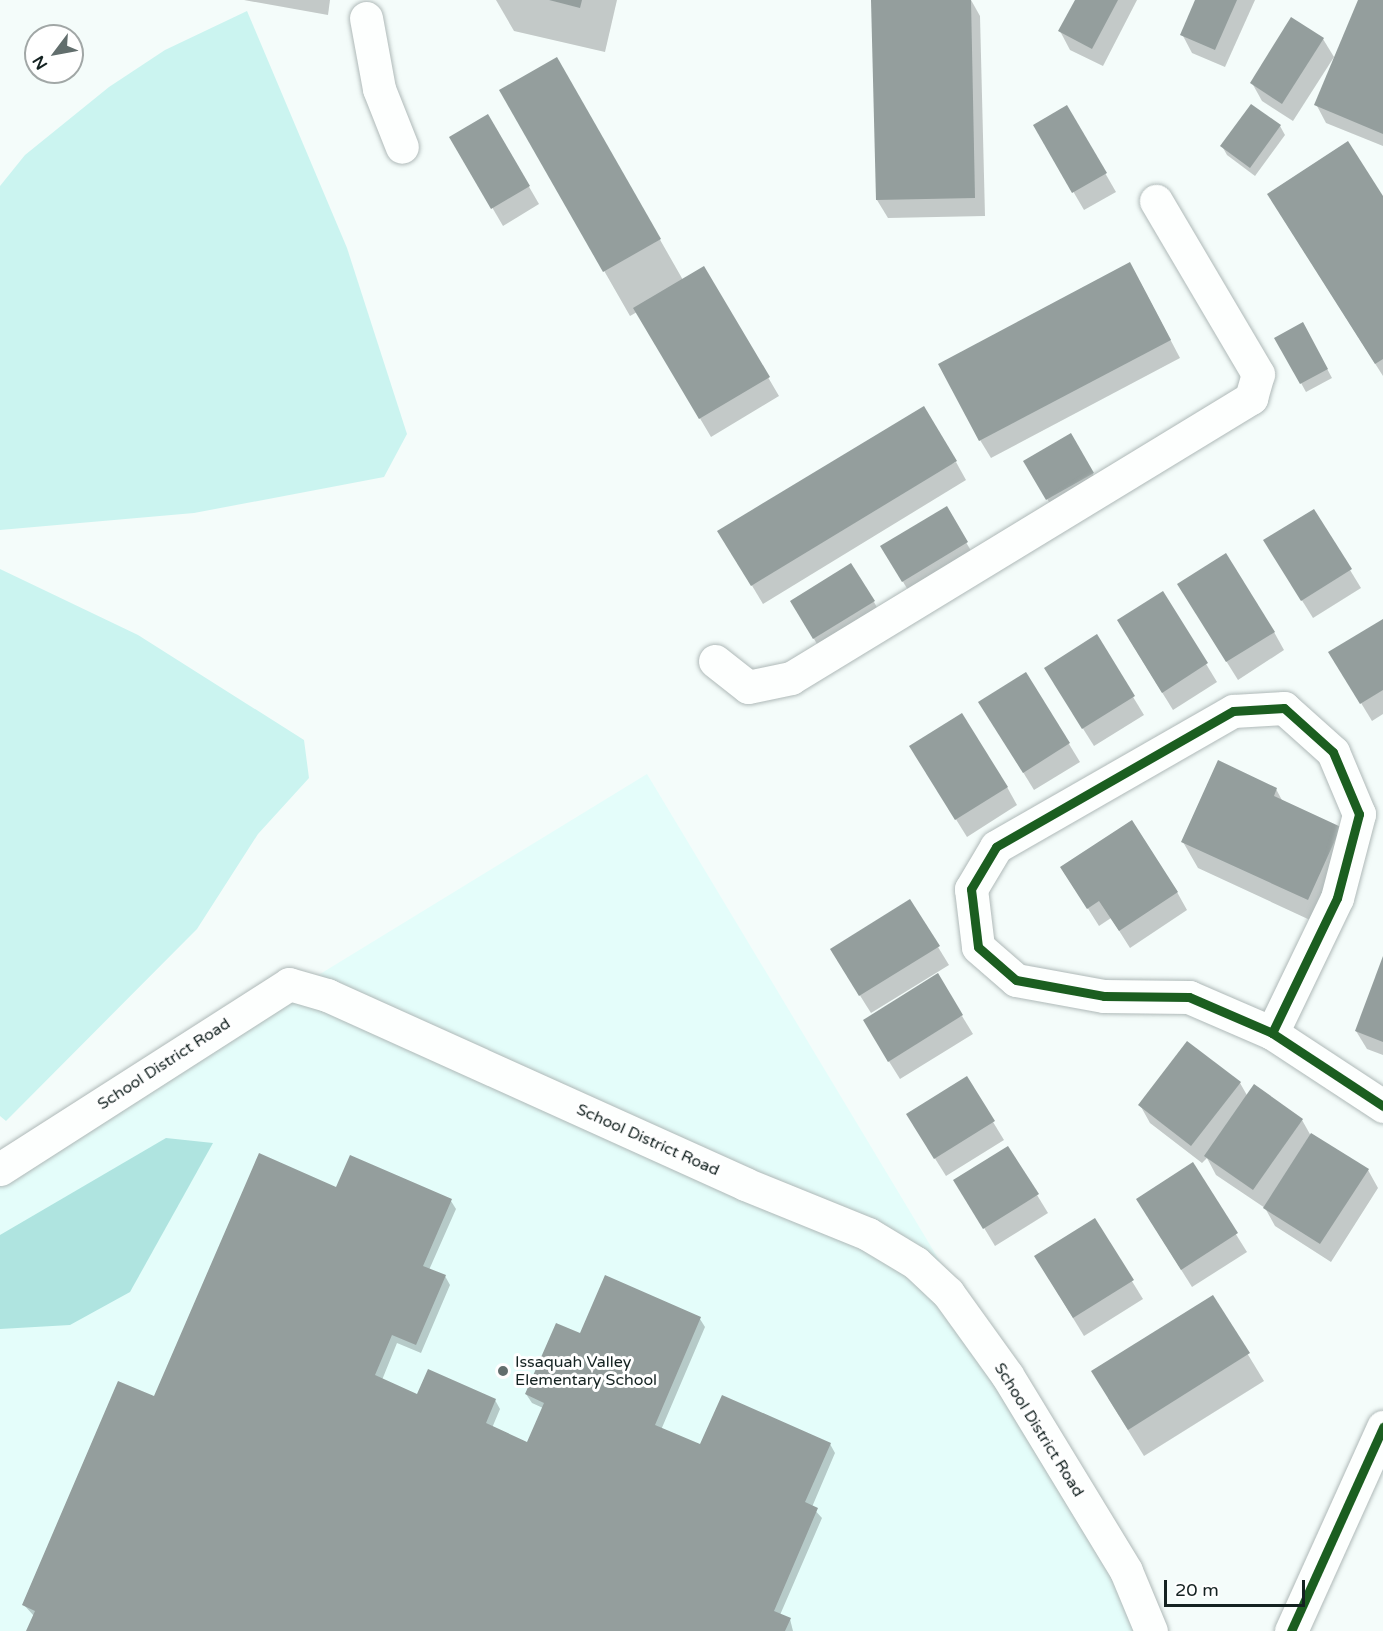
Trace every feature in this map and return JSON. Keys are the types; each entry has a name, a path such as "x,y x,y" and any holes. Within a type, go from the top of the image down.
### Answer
{"street":[{"path":"366,18 379,89 402,147"},
{"path":"715,661 748,687 791,678 1251,398 1258,374 1155,201"},
{"path":"1272,1033 1337,898 1359,814 1333,752 1284,708 1233,711 996,847 971,889 978,947 1016,980 1104,996 1190,997 1272,1033 1383,1106"},
{"name":"School District Road","path":"0,1169 289,984 327,995 745,1184 868,1234 916,1263 948,1293 1007,1375 1126,1571 1151,1631"},
{"path":"1291,1631 1383,1427"}],"shaded area":[{"path":"247,11 347,248 407,434 384,477 194,513 0,530 0,186 25,155 109,87 165,50"},
{"path":"0,569 138,635 304,740 309,778 258,834 197,929 6,1121 0,1116"},
{"name":"Issaquah Valley Elementary School","path":"647,774 1126,1571 1155,1631 0,1631 0,1170"},
{"path":"166,1138 213,1143 130,1292 70,1325 0,1329 0,1235"}],"building":[{"path":"549,0 582,0 580,8"},
{"path":"871,0 971,0 975,198 876,200"},
{"path":"1075,0 1118,0 1092,49 1058,31"},
{"path":"1195,0 1237,0 1215,50 1180,35"},
{"path":"1358,0 1383,0 1383,134 1314,105"},
{"path":"1291,17 1324,38 1282,104 1250,83"},
{"path":"557,57 661,239 603,272 499,90"},
{"path":"1251,104 1281,125 1250,168 1220,146"},
{"path":"1067,105 1107,173 1072,193 1033,125"},
{"path":"488,114 530,186 491,209 449,137"},
{"path":"1348,141 1383,196 1383,359 1375,364 1267,194"},
{"path":"1130,262 1171,340 979,441 938,364"},
{"path":"704,266 770,377 699,419 633,308"},
{"path":"1303,322 1328,369 1300,384 1274,338"},
{"path":"924,406 957,461 751,586 717,531"},
{"path":"1071,433 1094,473 1046,500 1023,461"},
{"path":"947,506 968,542 902,582 880,546"},
{"path":"1314,509 1352,569 1301,601 1263,540"},
{"path":"1226,553 1275,632 1226,662 1177,584"},
{"path":"851,563 875,601 813,639 790,601"},
{"path":"1163,591 1208,663 1162,693 1117,620"},
{"path":"1383,619 1383,690 1360,704 1328,652"},
{"path":"1097,634 1135,696 1082,729 1044,668"},
{"path":"1026,672 1070,743 1023,773 978,702"},
{"path":"962,713 1008,787 955,820 909,746"},
{"path":"1218,760 1277,788 1274,796 1341,827 1308,900 1181,842"},
{"path":"1132,820 1178,892 1119,931 1099,901 1087,909 1060,867"},
{"path":"910,899 940,946 859,996 830,949"},
{"path":"1383,956 1383,1042 1355,1031"},
{"path":"938,973 963,1015 888,1062 863,1020"},
{"path":"1187,1041 1241,1082 1191,1146 1138,1105"},
{"path":"967,1076 995,1121 934,1159 906,1114"},
{"path":"1254,1084 1303,1119 1253,1190 1204,1156"},
{"path":"1311,1133 1369,1169 1320,1244 1263,1208"},
{"path":"1008,1146 1039,1194 983,1229 953,1180"},
{"path":"259,1153 336,1187 350,1155 452,1199 423,1266 446,1275 416,1345 392,1335 375,1375 417,1394 428,1369 496,1399 486,1423 527,1442 544,1403 525,1394 556,1323 580,1333 605,1275 701,1317 655,1425 700,1444 722,1395 831,1443 805,1502 818,1508 774,1611 791,1618 785,1631 26,1631 35,1611 22,1605 118,1381 154,1396"},
{"path":"1193,1162 1238,1233 1181,1270 1136,1199"},
{"path":"1095,1218 1134,1280 1073,1318 1034,1256"},
{"path":"1213,1295 1250,1353 1128,1430 1091,1371"}],"cycle path":[{"path":"1272,1033 1337,898 1359,814 1333,752 1284,708 1233,711 996,847 971,889 978,947 1016,980 1104,996 1189,997 1272,1033 1383,1106"},
{"path":"1291,1631 1383,1427"}],"place":[{"name":"Issaquah Valley Elementary School","path":"503,1371"}]}
